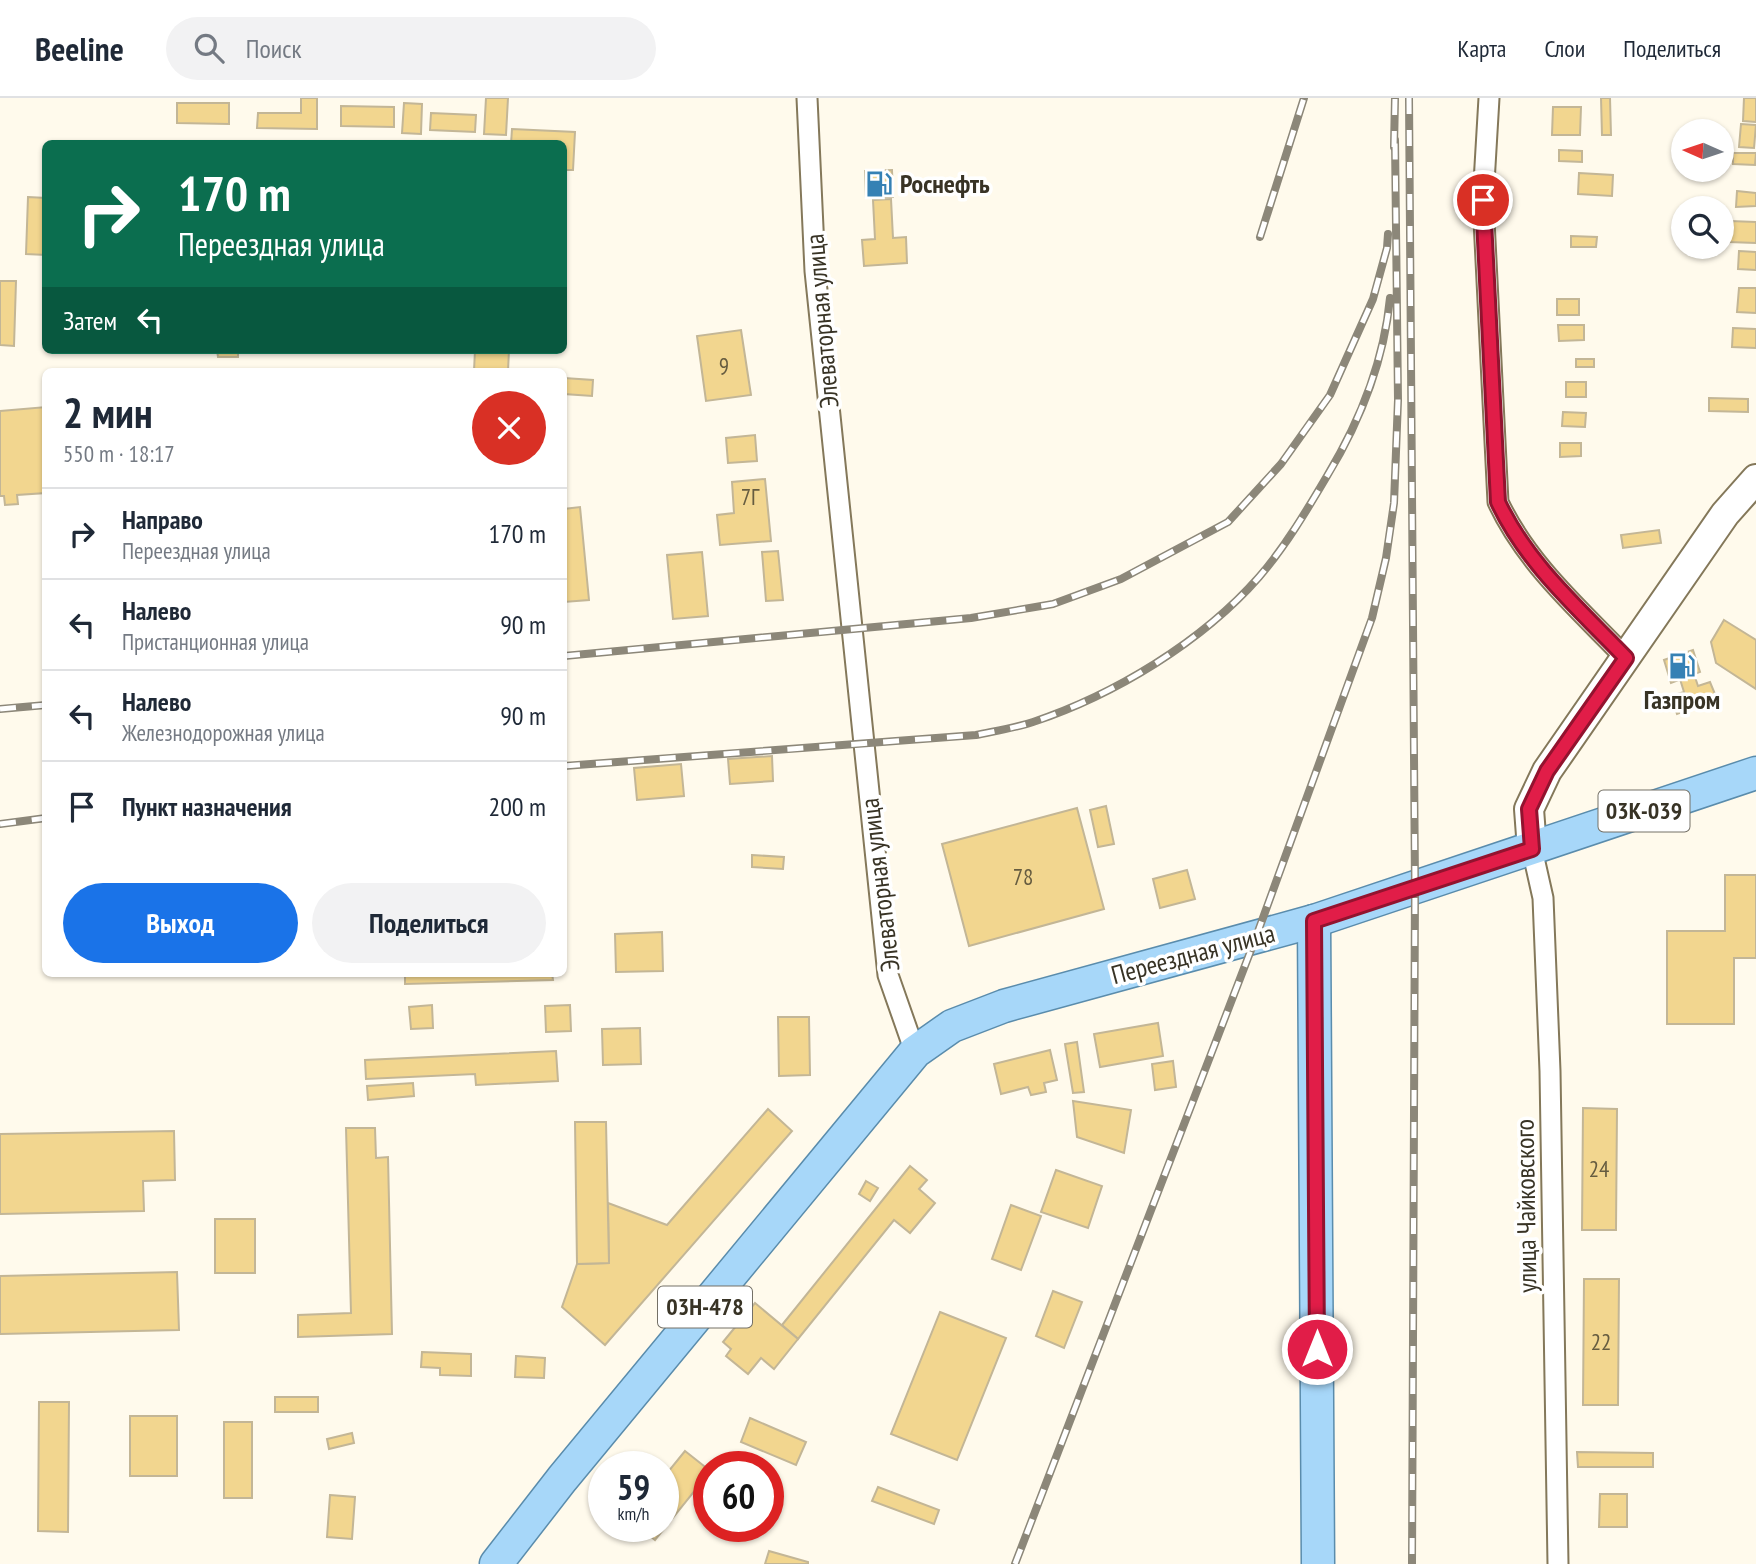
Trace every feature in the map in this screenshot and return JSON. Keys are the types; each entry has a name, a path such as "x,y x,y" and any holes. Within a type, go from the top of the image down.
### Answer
{"main road":[{"name":"Переездная улица","path":"915,1052 951,1026 1004,1006 1314,921 1756,773"},
{"path":"1314,921 1318,1564"},
{"name":"03Н-478","path":"496,1564 571,1469 915,1052"}],"street":[{"name":"Элеваторная улица","path":"807,98 815,271 888,975 915,1052"},
{"path":"1489,98 1483,200 1498,502 1510,527 1544,573 1626,658"},
{"path":"1532,849 1529,809 1547,771 1725,514 1756,479"},
{"name":"улица Чайковского","path":"1532,849 1543,898 1550,1058 1558,1564"}],"building":[{"path":"301,98 317,98 317,129 257,128 258,113 301,113"},
{"path":"486,98 508,98 506,135 484,134"},
{"path":"1601,98 1610,98 1611,135 1602,135"},
{"path":"1744,98 1756,98 1756,122 1743,121"},
{"path":"177,103 229,103 229,124 177,123"},
{"path":"404,103 422,104 421,134 402,133"},
{"path":"341,106 394,107 394,127 341,126"},
{"path":"1553,107 1581,107 1580,135 1552,135"},
{"path":"431,113 476,115 475,132 430,130"},
{"path":"1741,124 1756,125 1754,148 1739,147"},
{"path":"512,129 575,132 573,170 567,170 567,140 511,140"},
{"path":"1559,150 1582,151 1582,162 1559,161"},
{"path":"1734,153 1756,153 1755,165 1734,164"},
{"name":"Роснефть","path":"892,170 893,197 866,198 865,171"},
{"path":"1579,173 1613,175 1612,196 1578,194"},
{"path":"1737,191 1756,193 1756,206 1736,207"},
{"path":"28,197 42,198 42,255 26,254"},
{"path":"891,199 893,238 906,237 907,263 864,266 862,240 875,239 873,200"},
{"path":"1734,221 1756,222 1756,243 1734,242"},
{"path":"1571,236 1597,237 1596,247 1571,247"},
{"path":"1739,251 1756,252 1756,270 1738,269"},
{"path":"0,281 16,281 14,346 0,345"},
{"path":"1739,288 1756,288 1756,313 1737,312"},
{"path":"1557,299 1579,299 1579,315 1557,315"},
{"path":"1558,325 1584,325 1584,340 1559,341"},
{"path":"1733,328 1756,329 1756,348 1732,347"},
{"path":"741,330 751,395 706,401 697,336"},
{"path":"218,354 238,354 238,357 218,357"},
{"path":"475,354 509,354 508,368 474,368"},
{"path":"1576,359 1594,359 1594,367 1576,367"},
{"path":"567,378 593,380 592,396 567,394"},
{"path":"1566,382 1586,382 1586,397 1566,397"},
{"path":"1709,398 1748,399 1748,412 1709,411"},
{"path":"42,407 42,493 17,495 18,504 5,505 4,496 0,496 0,411"},
{"path":"1563,412 1586,413 1585,427 1562,426"},
{"path":"755,435 757,461 728,463 726,438"},
{"path":"1560,443 1581,443 1581,456 1560,457"},
{"path":"765,479 771,541 720,545 717,515 734,513 732,482"},
{"path":"580,507 589,600 567,602 567,509"},
{"path":"1659,530 1661,543 1623,548 1621,535"},
{"path":"778,551 783,600 766,601 762,552"},
{"path":"702,552 708,616 673,619 667,555"},
{"path":"1724,620 1756,640 1756,689 1716,663 1711,642"},
{"name":"Газпром","path":"1693,650 1700,672 1671,683 1664,660"},
{"path":"1694,674 1698,686 1710,682 1717,699 1677,714 1671,696 1684,692 1680,679"},
{"path":"772,756 773,781 730,784 728,759"},
{"path":"681,764 684,796 637,800 634,768"},
{"path":"1106,806 1114,844 1098,847 1090,810"},
{"path":"1077,808 1104,909 969,946 942,844"},
{"path":"752,855 784,857 783,869 752,867"},
{"path":"1187,870 1195,899 1160,908 1153,879"},
{"path":"1725,875 1756,875 1756,958 1734,958 1734,1024 1667,1024 1667,931 1725,931"},
{"path":"662,932 663,971 616,972 615,934"},
{"path":"405,977 553,977 553,980 405,984"},
{"path":"432,1005 433,1028 411,1029 409,1007"},
{"path":"570,1005 571,1031 546,1032 545,1006"},
{"path":"778,1017 809,1017 810,1075 779,1076"},
{"path":"1158,1023 1163,1056 1100,1067 1094,1034"},
{"path":"640,1028 641,1064 603,1065 602,1029"},
{"path":"1077,1042 1084,1092 1073,1093 1065,1044"},
{"path":"1050,1050 1057,1080 1044,1083 1046,1092 1031,1095 1028,1087 1001,1094 994,1064"},
{"path":"556,1051 558,1081 476,1085 475,1074 366,1079 365,1060"},
{"path":"1173,1061 1176,1087 1155,1090 1152,1064"},
{"path":"413,1083 414,1096 368,1100 367,1086"},
{"path":"1073,1101 1131,1110 1124,1153 1077,1137"},
{"path":"1583,1108 1617,1109 1616,1230 1582,1230"},
{"path":"768,1109 792,1131 605,1345 562,1307 577,1264 609,1263 608,1203 667,1225"},
{"path":"575,1122 606,1122 609,1263 577,1264"},
{"path":"346,1128 375,1128 376,1158 388,1157 392,1334 298,1337 298,1315 351,1313"},
{"path":"174,1131 175,1180 143,1181 144,1211 0,1214 0,1134"},
{"path":"910,1166 927,1180 919,1189 935,1203 910,1233 894,1220 798,1339 782,1325"},
{"path":"1056,1170 1102,1186 1088,1228 1041,1212"},
{"path":"866,1181 878,1188 870,1201 859,1194"},
{"path":"1011,1205 1041,1216 1021,1270 992,1259"},
{"path":"215,1219 255,1219 255,1273 215,1273"},
{"path":"177,1272 179,1330 0,1334 0,1276"},
{"path":"1584,1279 1619,1279 1618,1405 1583,1405"},
{"path":"1053,1291 1082,1302 1064,1348 1036,1336"},
{"path":"755,1303 798,1339 774,1369 761,1358 748,1374 726,1356 731,1349 723,1342"},
{"path":"940,1312 1006,1338 957,1460 891,1434"},
{"path":"422,1352 471,1354 471,1376 440,1375 440,1368 421,1367"},
{"path":"516,1356 545,1358 544,1378 515,1377"},
{"path":"275,1397 318,1397 318,1412 275,1412"},
{"path":"39,1402 69,1402 68,1532 38,1531"},
{"path":"130,1416 177,1416 177,1476 130,1476"},
{"path":"750,1418 806,1442 796,1465 784,1460 784,1451 763,1451 741,1442"},
{"path":"224,1422 252,1422 252,1498 224,1498"},
{"path":"352,1433 354,1443 329,1449 327,1439"},
{"path":"685,1451 693,1457 693,1493 679,1510 679,1458"},
{"path":"1577,1452 1653,1453 1653,1467 1578,1467"},
{"path":"878,1487 939,1510 934,1524 872,1501"},
{"path":"1600,1494 1627,1494 1627,1527 1599,1527"},
{"path":"330,1495 355,1497 352,1539 327,1537"},
{"path":"769,1551 808,1562 808,1564 765,1564"}],"railway":[{"path":"1260,237 1304,98"},
{"path":"1394,147 1395,98"},
{"path":"1409,98 1415,887 1412,1564"},
{"path":"1015,1564 1256,937 1372,618 1386,558 1394,503 1398,400 1395,140"},
{"path":"567,656 971,618 1053,604 1121,579 1228,522 1281,464 1330,395 1373,299 1387,248 1388,234"},
{"path":"567,766 976,735 1012,728 1064,711 1155,664 1236,601 1287,541 1350,435 1376,368 1390,298"},
{"path":"0,709 42,705"},
{"path":"0,824 42,819"}],"place":[{"name":"Роснефть","path":"879,184"},
{"name":"Газпром","path":"1682,666"}],"route":[{"path":"1317,1349 1314,921 1532,849 1529,809 1547,771 1626,658 1544,573 1510,527 1498,502 1483,200"}]}
